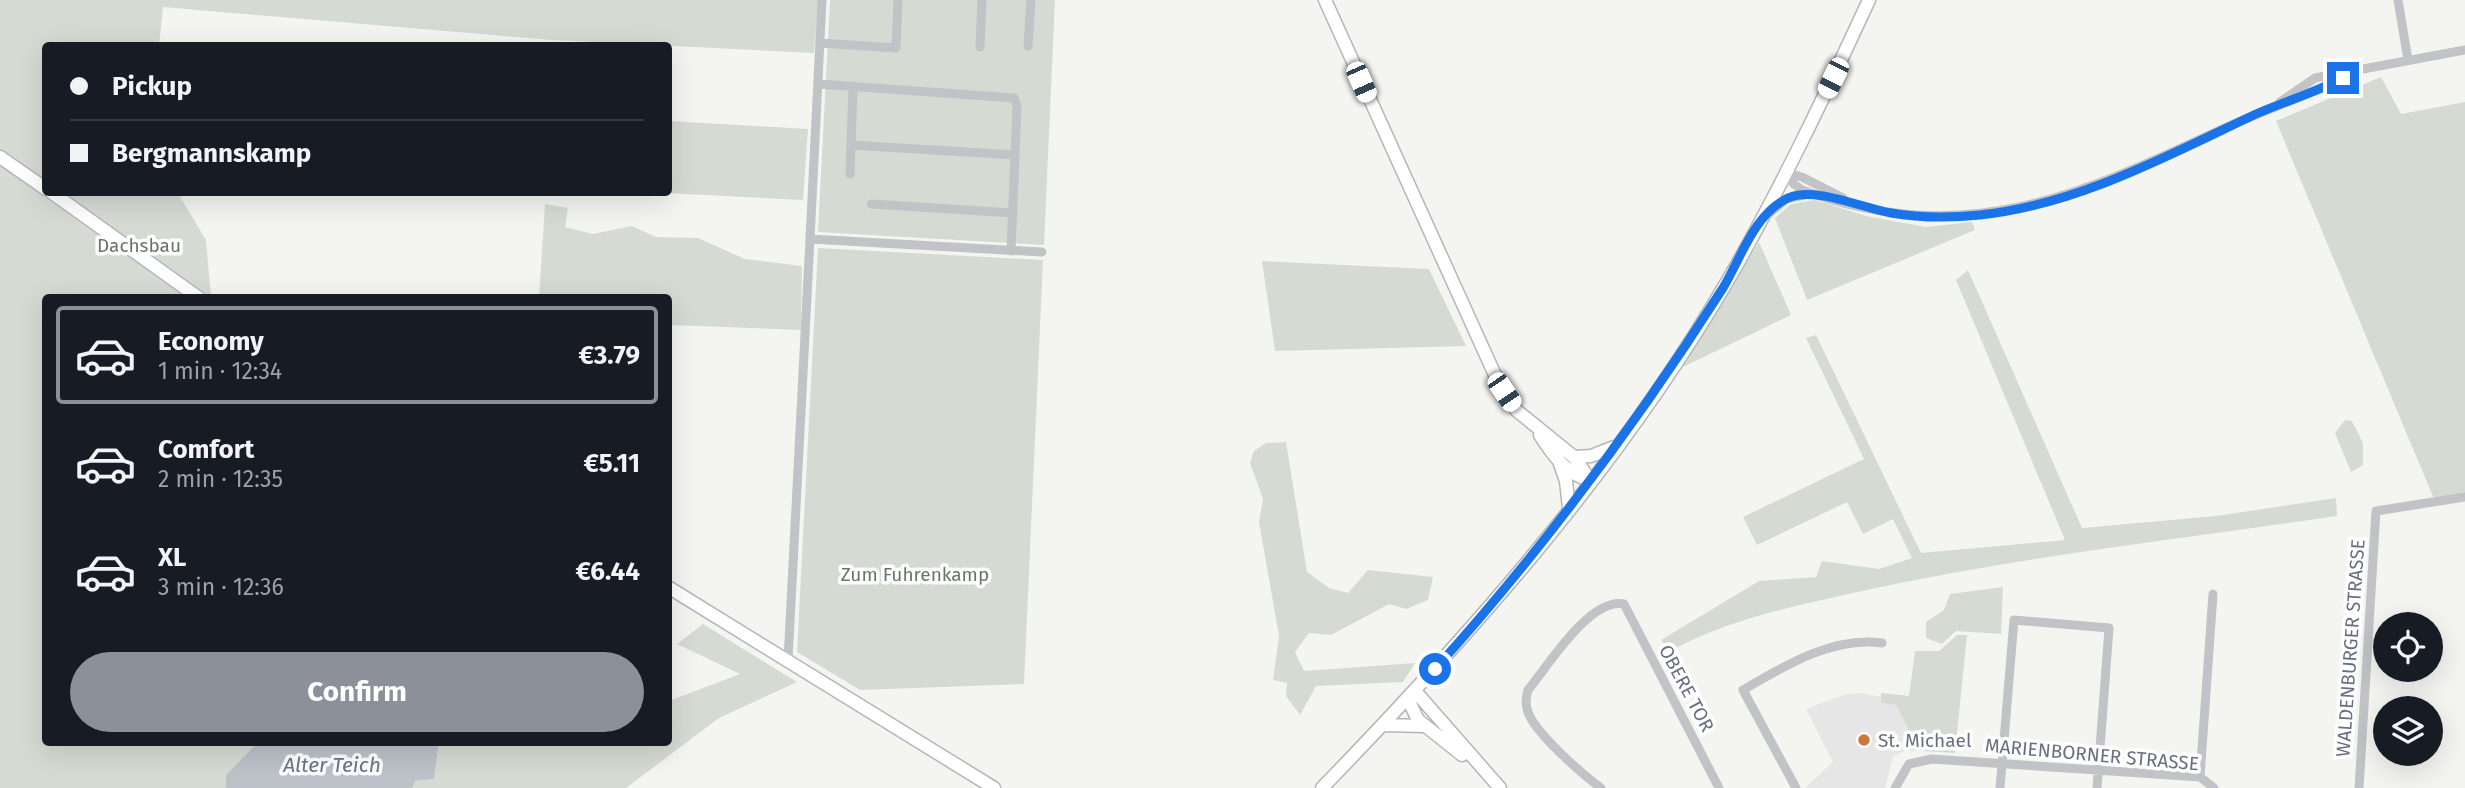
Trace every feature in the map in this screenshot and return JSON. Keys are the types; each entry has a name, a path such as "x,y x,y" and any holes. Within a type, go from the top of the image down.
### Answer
{"main road":[{"path":"1325,0 1476,338 1504,392 1516,410 1574,457 1590,480"},
{"path":"1322,788 1411,695 1507,588 1670,372 1787,173 1869,0"},
{"path":"0,157 42,186"},
{"path":"57,196 193,294"},
{"path":"1538,430 1558,460 1566,481 1569,508"},
{"path":"1574,457 1591,456 1616,446"},
{"path":"1558,460 1579,478 1590,480"},
{"path":"672,589 994,788"},
{"path":"1411,695 1413,713 1425,726 1483,770"},
{"path":"1411,695 1500,788"},
{"path":"1382,725 1425,726"}],"street":[{"path":"788,660 822,0"},
{"path":"820,43 896,48 898,0"},
{"path":"980,47 982,0"},
{"path":"1028,46 1031,0"},
{"path":"2398,0 2408,60"},
{"path":"1787,173 1794,184 1813,194 1892,213 1951,217 2003,212 2094,186 2276,105 2307,96 2356,71 2465,50"},
{"path":"818,84 1014,98 1017,106 1011,251"},
{"path":"850,174 853,87"},
{"path":"851,145 1015,155"},
{"path":"1787,173 1802,177 1857,204"},
{"path":"1760,221 1786,199 1813,194"},
{"path":"871,204 1013,213"},
{"path":"810,239 1042,252"},
{"name":"WALDENBURGER STRASSE","path":"2359,788 2376,511 2465,498"},
{"path":"2200,777 2213,594"},
{"name":"OBERE TOR","path":"1601,788 1576,770 1530,717 1526,698 1528,690 1586,618 1602,607 1623,604 1719,788"},
{"path":"2000,788 2014,620 2109,628 2097,788"},
{"path":"1796,788 1743,690 1795,660 1864,640 1882,643"},
{"name":"MARIENBORNER STRASSE","path":"1895,788 1903,770 1918,760 2200,777 2214,788"}],"shaded area":[{"name":"St. Michael","path":"1862,693 1881,697 1881,703 1896,705 1908,728 1907,750 1893,757 1885,788 1805,788 1833,762 1806,709 1843,695"}],"green space":[{"name":"Dachsbau","path":"0,0 818,0 814,53 672,46 672,42 552,40 163,7 159,42 42,42 42,196 180,196 206,240 211,294 42,294 42,746 254,746 226,775 226,788 0,788"},
{"path":"830,0 1055,0 1044,245 818,232"},
{"path":"2381,77 2401,114 2465,102 2465,494 2434,499 2276,121"},
{"path":"672,121 808,129 803,200 672,193"},
{"path":"1815,200 1866,216 1926,227 1972,222 1975,230 1807,300 1775,218 1791,204"},
{"path":"545,204 568,208 565,227 593,234 632,226 656,237 698,238 745,259 802,266 801,330 672,325 672,294 539,294"},
{"path":"1759,242 1791,315 1683,367"},
{"name":"Zum Fuhrenkamp","path":"818,248 1043,260 1024,684 860,690 797,652"},
{"path":"1262,261 1429,269 1466,346 1275,351"},
{"path":"1968,270 2082,528 2216,516 2336,498 2337,516 2045,557 1929,577 1793,607 1743,621 1718,629 1670,651 1661,640 1759,581 1816,577 1822,561 1879,569 1912,558 1893,519 1863,534 1847,502 1757,545 1743,517 1864,459 1806,338 1816,335 1921,553 2065,540 1956,280"},
{"path":"2345,420 2352,421 2363,443 2363,465 2351,472 2335,433"},
{"path":"1286,442 1307,572 1329,588 1348,593 1368,570 1433,577 1428,600 1406,609 1389,604 1331,635 1309,633 1295,652 1304,671 1415,663 1403,682 1316,686 1300,715 1286,696 1287,683 1273,680 1279,636 1259,522 1263,499 1250,463 1254,451 1266,443"},
{"path":"2003,587 2001,634 1956,631 1942,644 1926,638 1926,622 1944,610 1950,594"},
{"path":"703,624 797,682 719,718 626,788 412,788 414,781 434,779 438,746 672,746 672,700 740,674 677,644"},
{"path":"1957,635 1967,635 1955,753 1907,750 1908,728 1896,705 1881,703 1881,693 1909,696 1915,651 1939,651"}],"water":[{"name":"Alter Teich","path":"254,746 438,746 434,779 415,781 412,788 226,788 226,775"}],"place":[{"name":"St. Michael","path":"1864,740"}],"route":[{"path":"1435,669 1507,588 1616,446 1670,372 1730,276 1760,221 1786,199 1813,194 1892,213 1922,216 1951,217 2003,212 2094,186 2276,105 2307,96 2343,78"}]}
